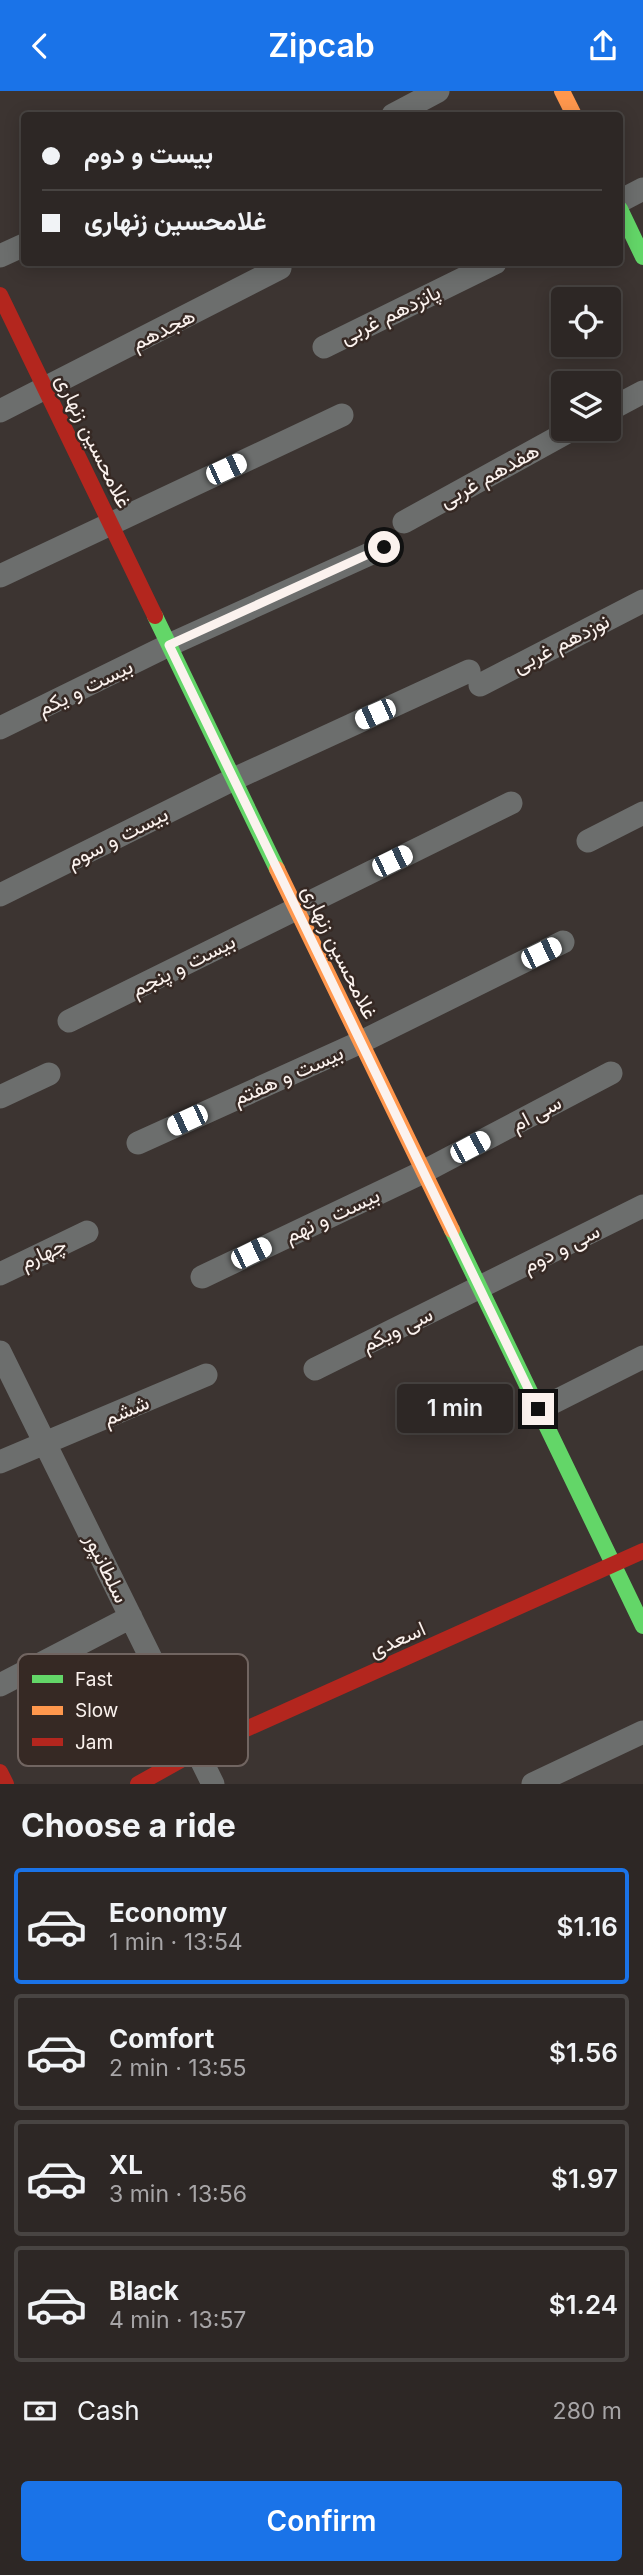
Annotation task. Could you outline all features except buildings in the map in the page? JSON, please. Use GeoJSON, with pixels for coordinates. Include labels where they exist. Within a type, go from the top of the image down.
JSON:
{"type":"FeatureCollection","features":[{"type":"Feature","properties":{"kind":"street"},"geometry":{"type":"LineString","coordinates":[[399,112],[438,91]]}},
{"type":"Feature","properties":{"kind":"street"},"geometry":{"type":"LineString","coordinates":[[562,91],[572,112]]}},
{"type":"Feature","properties":{"kind":"street"},"geometry":{"type":"LineString","coordinates":[[623,199],[643,189]]}},
{"type":"Feature","properties":{"kind":"street"},"geometry":{"type":"LineString","coordinates":[[623,215],[643,257]]}},
{"type":"Feature","properties":{"kind":"street"},"geometry":{"type":"LineString","coordinates":[[0,256],[21,246]]}},
{"type":"Feature","properties":{"kind":"street","name":"پانزدهم غربی"},"geometry":{"type":"LineString","coordinates":[[324,347],[489,266]]}},
{"type":"Feature","properties":{"kind":"street","name":"هجدهم"},"geometry":{"type":"LineString","coordinates":[[0,411],[280,268]]}},
{"type":"Feature","properties":{"kind":"street","name":"غلامحسین زنهاری"},"geometry":{"type":"LineString","coordinates":[[0,295],[643,1626]]}},
{"type":"Feature","properties":{"kind":"street"},"geometry":{"type":"LineString","coordinates":[[621,403],[643,391]]}},
{"type":"Feature","properties":{"kind":"street"},"geometry":{"type":"LineString","coordinates":[[0,576],[342,415]]}},
{"type":"Feature","properties":{"kind":"street","name":"هفدهم غربی"},"geometry":{"type":"LineString","coordinates":[[404,522],[551,441]]}},
{"type":"Feature","properties":{"kind":"street","name":"بیست و یکم"},"geometry":{"type":"LineString","coordinates":[[0,728],[169,645],[384,547]]}},
{"type":"Feature","properties":{"kind":"street","name":"نوزدهم غربی"},"geometry":{"type":"LineString","coordinates":[[234,779],[474,678],[643,601]]}},
{"type":"Feature","properties":{"kind":"street","name":"بیست و سوم"},"geometry":{"type":"LineString","coordinates":[[0,895],[234,779]]}},
{"type":"Feature","properties":{"kind":"street","name":"بیست و پنجم"},"geometry":{"type":"LineString","coordinates":[[69,1021],[511,803]]}},
{"type":"Feature","properties":{"kind":"street"},"geometry":{"type":"LineString","coordinates":[[588,841],[643,813]]}},
{"type":"Feature","properties":{"kind":"street","name":"بیست و هفتم"},"geometry":{"type":"LineString","coordinates":[[138,1143],[361,1042],[563,942]]}},
{"type":"Feature","properties":{"kind":"street","name":"سی ام"},"geometry":{"type":"LineString","coordinates":[[423,1172],[611,1073]]}},
{"type":"Feature","properties":{"kind":"street"},"geometry":{"type":"LineString","coordinates":[[0,1097],[49,1074]]}},
{"type":"Feature","properties":{"kind":"street","name":"بیست و نهم"},"geometry":{"type":"LineString","coordinates":[[202,1277],[423,1172]]}},
{"type":"Feature","properties":{"kind":"street","name":"سی و دوم"},"geometry":{"type":"LineString","coordinates":[[480,1289],[643,1206]]}},
{"type":"Feature","properties":{"kind":"street","name":"چهارم"},"geometry":{"type":"LineString","coordinates":[[0,1274],[87,1232]]}},
{"type":"Feature","properties":{"kind":"street","name":"سی ویکم"},"geometry":{"type":"LineString","coordinates":[[315,1369],[480,1289]]}},
{"type":"Feature","properties":{"kind":"street","name":"سلطانپور"},"geometry":{"type":"LineString","coordinates":[[0,1352],[150,1654]]}},
{"type":"Feature","properties":{"kind":"street"},"geometry":{"type":"LineString","coordinates":[[538,1409],[643,1357]]}},
{"type":"Feature","properties":{"kind":"street","name":"ششم"},"geometry":{"type":"LineString","coordinates":[[0,1462],[206,1375]]}},
{"type":"Feature","properties":{"kind":"street","name":"اسعدی"},"geometry":{"type":"LineString","coordinates":[[248,1728],[643,1551]]}},
{"type":"Feature","properties":{"kind":"street"},"geometry":{"type":"LineString","coordinates":[[59,1654],[131,1616]]}},
{"type":"Feature","properties":{"kind":"street"},"geometry":{"type":"LineString","coordinates":[[0,1685],[18,1676]]}},
{"type":"Feature","properties":{"kind":"street"},"geometry":{"type":"LineString","coordinates":[[533,1784],[643,1731]]}},
{"type":"Feature","properties":{"kind":"street","name":"اسعدی"},"geometry":{"type":"LineString","coordinates":[[138,1784],[170,1766]]}},
{"type":"Feature","properties":{"kind":"street","name":"سلطانپور"},"geometry":{"type":"LineString","coordinates":[[204,1766],[213,1784]]}},
{"type":"Feature","properties":{"kind":"street"},"geometry":{"type":"LineString","coordinates":[[0,1772],[6,1784]]}},
{"type":"Feature","properties":{"kind":"traffic: fast"},"geometry":{"type":"LineString","coordinates":[[623,215],[643,257]]}},
{"type":"Feature","properties":{"kind":"traffic: fast"},"geometry":{"type":"LineString","coordinates":[[155,616],[277,869]]}},
{"type":"Feature","properties":{"kind":"traffic: fast"},"geometry":{"type":"LineString","coordinates":[[452,1230],[643,1626]]}},
{"type":"Feature","properties":{"kind":"traffic: slow"},"geometry":{"type":"LineString","coordinates":[[562,91],[572,112]]}},
{"type":"Feature","properties":{"kind":"traffic: slow"},"geometry":{"type":"LineString","coordinates":[[277,869],[452,1230]]}},
{"type":"Feature","properties":{"kind":"traffic: jam"},"geometry":{"type":"LineString","coordinates":[[0,295],[155,616]]}},
{"type":"Feature","properties":{"kind":"traffic: jam"},"geometry":{"type":"LineString","coordinates":[[248,1728],[643,1551]]}},
{"type":"Feature","properties":{"kind":"traffic: jam"},"geometry":{"type":"LineString","coordinates":[[138,1784],[170,1766]]}},
{"type":"Feature","properties":{"kind":"traffic: jam"},"geometry":{"type":"LineString","coordinates":[[0,1772],[6,1784]]}},
{"type":"Feature","properties":{"kind":"route"},"geometry":{"type":"LineString","coordinates":[[384,547],[169,645],[538,1409]]}}]}
